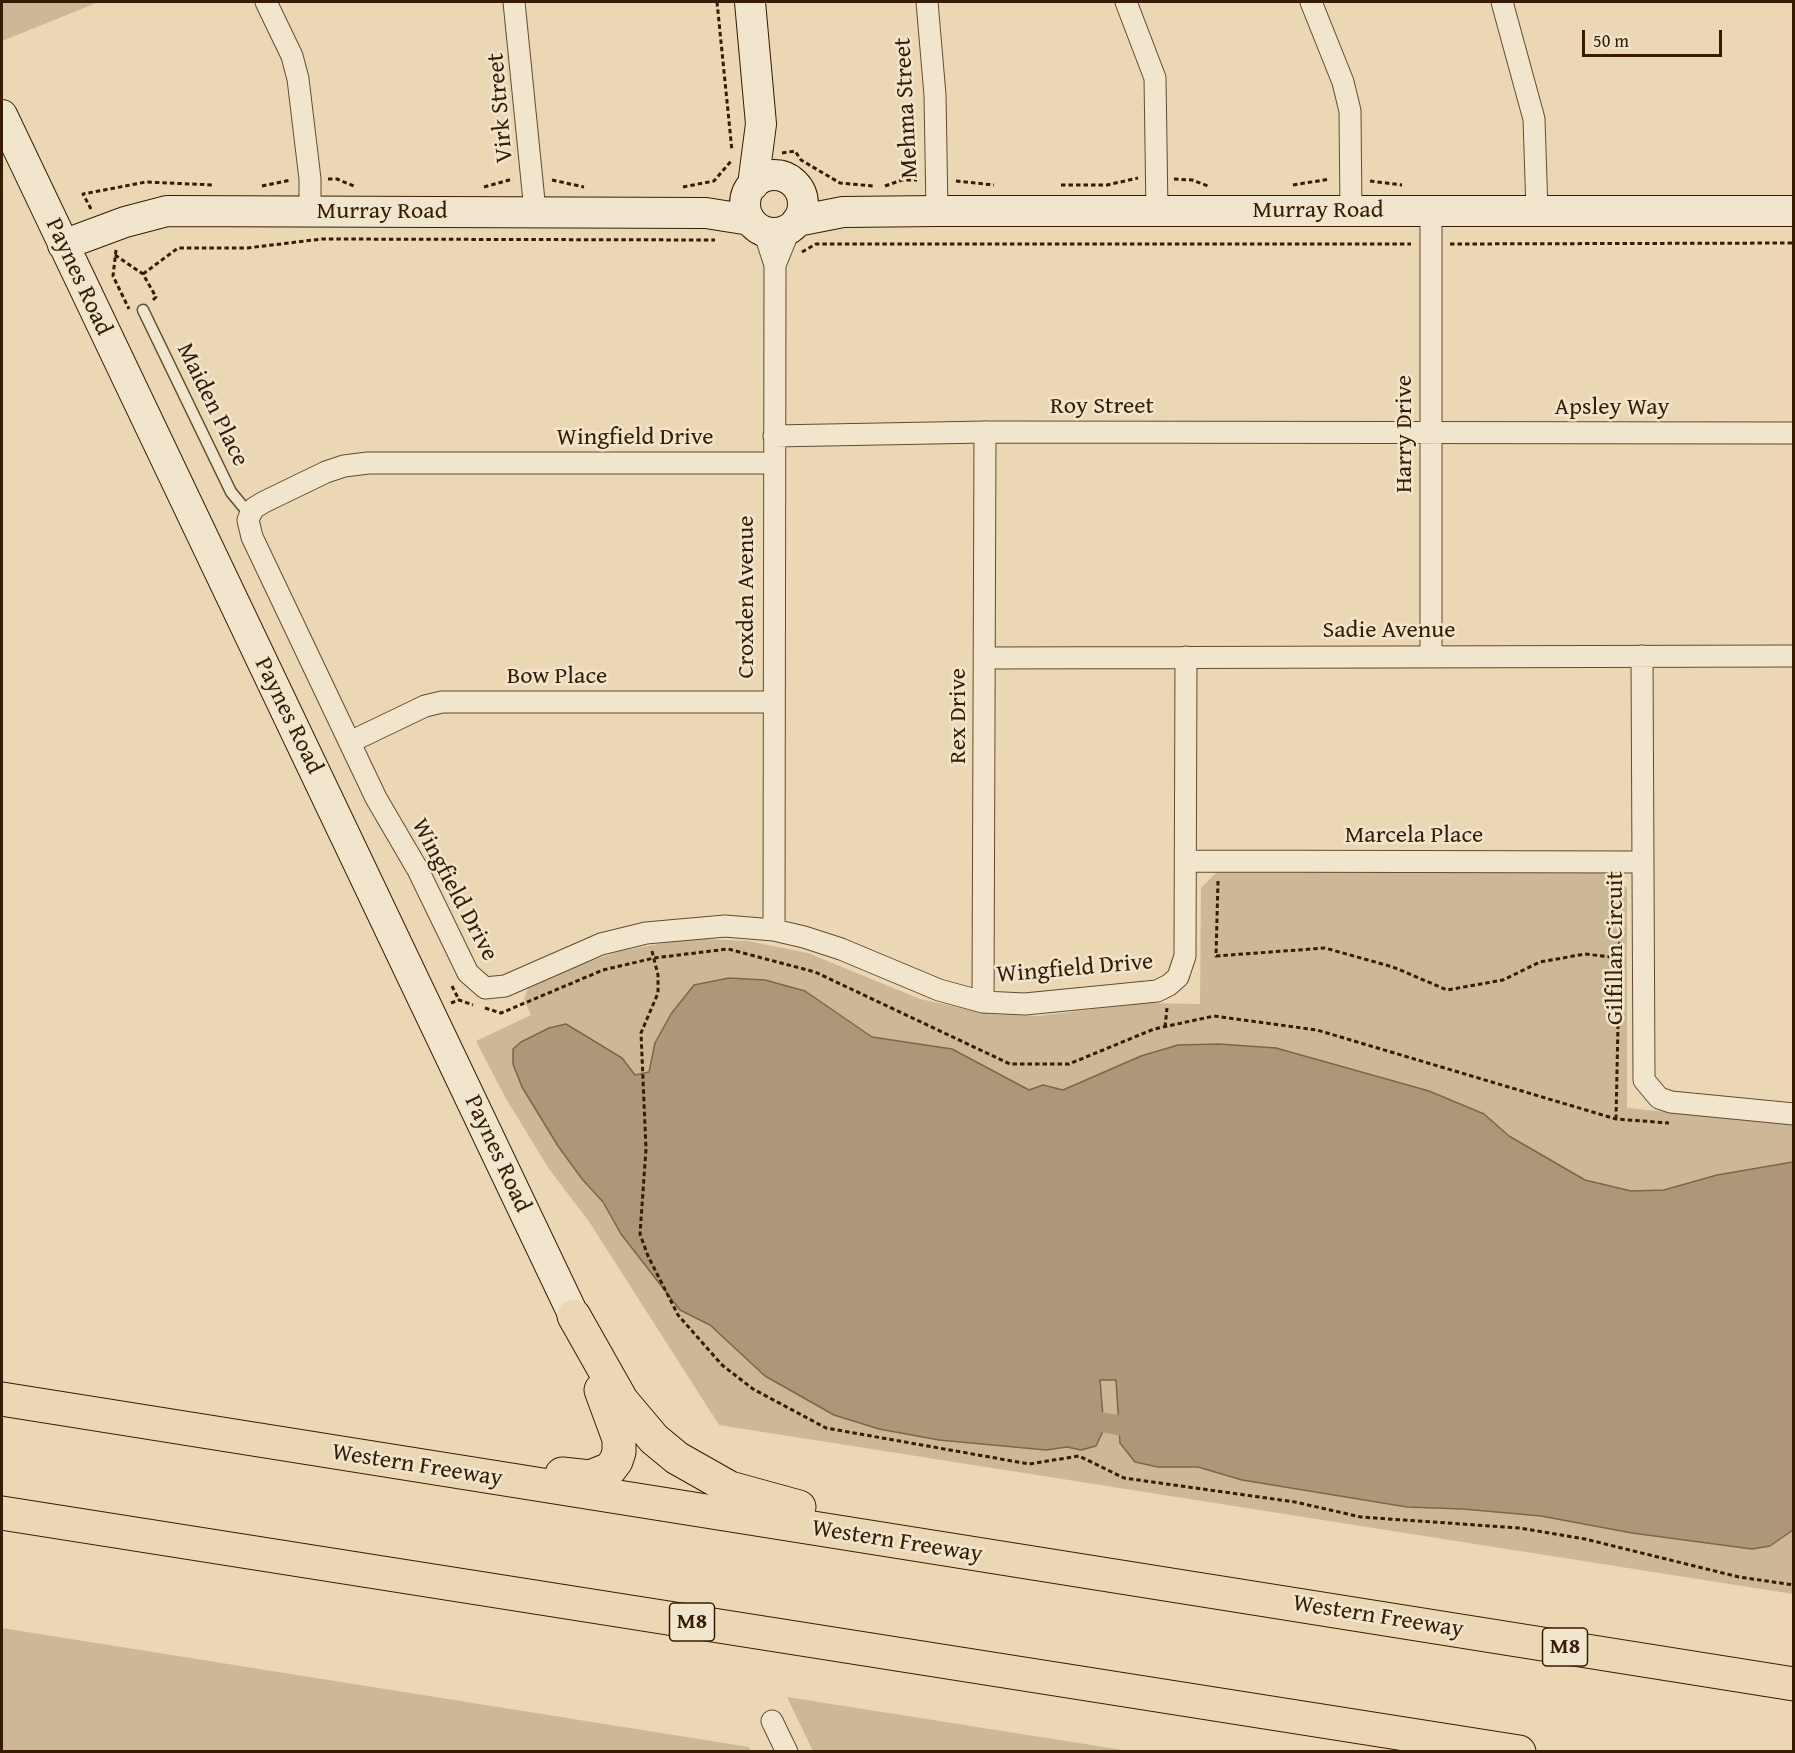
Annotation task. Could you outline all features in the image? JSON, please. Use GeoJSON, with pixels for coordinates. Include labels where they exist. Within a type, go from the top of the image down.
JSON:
{"type":"FeatureCollection","features":[{"type":"Feature","properties":{"kind":"highway"},"geometry":{"type":"LineString","coordinates":[[220,1435],[453,1456],[577,1476],[602,1473],[616,1461],[619,1439],[574,1316]]}},
{"type":"Feature","properties":{"kind":"highway"},"geometry":{"type":"LineString","coordinates":[[574,1316],[606,1375],[635,1419],[677,1458],[730,1488],[764,1499],[856,1521],[1129,1580]]}},
{"type":"Feature","properties":{"kind":"highway","name":"Western Freeway"},"geometry":{"type":"LineString","coordinates":[[2,1399],[1794,1684]]}},
{"type":"Feature","properties":{"kind":"highway","name":"M8"},"geometry":{"type":"LineString","coordinates":[[2,1513],[1519,1752]]}},
{"type":"Feature","properties":{"kind":"street"},"geometry":{"type":"LineString","coordinates":[[266,2],[292,56],[298,79],[310,179],[310,213]]}},
{"type":"Feature","properties":{"kind":"street","name":"Virk Street"},"geometry":{"type":"LineString","coordinates":[[514,2],[535,211]]}},
{"type":"Feature","properties":{"kind":"street"},"geometry":{"type":"LineString","coordinates":[[750,2],[769,225]]}},
{"type":"Feature","properties":{"kind":"street","name":"Mehma Street"},"geometry":{"type":"LineString","coordinates":[[927,2],[935,95],[937,211]]}},
{"type":"Feature","properties":{"kind":"street"},"geometry":{"type":"LineString","coordinates":[[1126,2],[1155,78],[1157,212]]}},
{"type":"Feature","properties":{"kind":"street"},"geometry":{"type":"LineString","coordinates":[[1311,2],[1344,82],[1350,111],[1351,212]]}},
{"type":"Feature","properties":{"kind":"street"},"geometry":{"type":"LineString","coordinates":[[1502,2],[1534,119],[1537,211]]}},
{"type":"Feature","properties":{"kind":"street","name":"Paynes Road"},"geometry":{"type":"LineString","coordinates":[[2,115],[574,1316]]}},
{"type":"Feature","properties":{"kind":"street"},"geometry":{"type":"LineString","coordinates":[[761,124],[803,205],[769,225]]}},
{"type":"Feature","properties":{"kind":"street"},"geometry":{"type":"LineString","coordinates":[[769,225],[766,176],[775,175],[794,185]]}},
{"type":"Feature","properties":{"kind":"street","name":"Murray Road"},"geometry":{"type":"LineString","coordinates":[[794,185],[843,212]]}},
{"type":"Feature","properties":{"kind":"street","name":"Murray Road"},"geometry":{"type":"LineString","coordinates":[[63,245],[125,222],[167,211],[706,213],[769,225],[843,212],[1794,211]]}},
{"type":"Feature","properties":{"kind":"street","name":"Harry Drive"},"geometry":{"type":"LineString","coordinates":[[1431,211],[1431,657]]}},
{"type":"Feature","properties":{"kind":"street","name":"Croxden Avenue"},"geometry":{"type":"LineString","coordinates":[[769,225],[774,436],[772,702],[774,930]]}},
{"type":"Feature","properties":{"kind":"street","name":"Roy Street"},"geometry":{"type":"LineString","coordinates":[[774,436],[985,432],[1430,434]]}},
{"type":"Feature","properties":{"kind":"street","name":"Rex Drive"},"geometry":{"type":"LineString","coordinates":[[983,1002],[985,432]]}},
{"type":"Feature","properties":{"kind":"street","name":"Apsley Way"},"geometry":{"type":"LineString","coordinates":[[1430,434],[1794,433]]}},
{"type":"Feature","properties":{"kind":"street","name":"Wingfield Drive"},"geometry":{"type":"LineString","coordinates":[[773,463],[368,464],[344,466],[326,472],[264,502],[254,508],[250,515],[248,520],[252,537],[388,822],[417,870],[468,973],[476,983],[493,989],[505,986],[601,944],[646,933],[725,926],[774,930],[841,949],[903,977],[983,1002],[1025,1004],[1157,991],[1169,985],[1184,967],[1186,657]]}},
{"type":"Feature","properties":{"kind":"street","name":"Gilfillan Circuit"},"geometry":{"type":"LineString","coordinates":[[1642,656],[1631,862],[1644,1080],[1659,1098],[1671,1102],[1794,1114]]}},
{"type":"Feature","properties":{"kind":"street","name":"Sadie Avenue"},"geometry":{"type":"LineString","coordinates":[[985,658],[1794,656]]}},
{"type":"Feature","properties":{"kind":"street","name":"Bow Place"},"geometry":{"type":"LineString","coordinates":[[350,742],[425,706],[442,702],[772,702]]}},
{"type":"Feature","properties":{"kind":"street","name":"Marcela Place"},"geometry":{"type":"LineString","coordinates":[[1186,861],[1631,862]]}},
{"type":"Feature","properties":{"kind":"street"},"geometry":{"type":"LineString","coordinates":[[772,1721],[787,1752]]}},
{"type":"Feature","properties":{"kind":"lane","name":"Maiden Place"},"geometry":{"type":"LineString","coordinates":[[143,310],[231,492],[250,515]]}},
{"type":"Feature","properties":{"kind":"path"},"geometry":{"type":"LineString","coordinates":[[717,2],[733,159]]}},
{"type":"Feature","properties":{"kind":"path"},"geometry":{"type":"LineString","coordinates":[[769,225],[797,255],[810,245],[816,244],[1794,243]]}},
{"type":"Feature","properties":{"kind":"path"},"geometry":{"type":"LineString","coordinates":[[143,274],[178,248],[247,248],[322,239],[717,240]]}},
{"type":"Feature","properties":{"kind":"path"},"geometry":{"type":"LineString","coordinates":[[115,255],[143,274],[156,297],[143,310]]}},
{"type":"Feature","properties":{"kind":"path"},"geometry":{"type":"LineString","coordinates":[[1219,861],[1216,956],[1325,948],[1393,967],[1447,990],[1503,980],[1540,962],[1585,954],[1620,958]]}},
{"type":"Feature","properties":{"kind":"path"},"geometry":{"type":"LineString","coordinates":[[1616,1119],[1620,958],[1631,862]]}},
{"type":"Feature","properties":{"kind":"path"},"geometry":{"type":"LineString","coordinates":[[646,933],[658,975],[658,993],[641,1033],[645,1149],[640,1234],[648,1256],[678,1315],[722,1365],[753,1389],[826,1428],[1029,1464],[1079,1456],[1124,1478],[1295,1502],[1361,1517],[1519,1528],[1585,1539],[1739,1577],[1794,1585]]}},
{"type":"Feature","properties":{"kind":"path"},"geometry":{"type":"LineString","coordinates":[[429,1009],[459,1000],[501,1013],[603,970],[654,958],[728,949],[815,972],[1010,1064],[1069,1064],[1154,1029],[1214,1016],[1317,1030],[1616,1119],[1674,1123]]}},
{"type":"Feature","properties":{"kind":"shaded area"},"geometry":{"type":"Polygon","coordinates":[[[2,2],[99,2],[2,41],[2,2]]]}},
{"type":"Feature","properties":{"kind":"shaded area"},"geometry":{"type":"Polygon","coordinates":[[[1610,871],[1627,888],[1627,1108],[1793,1125],[1793,1594],[719,1425],[590,1223],[549,1169],[505,1097],[476,1041],[531,1015],[524,999],[528,988],[571,968],[620,951],[676,941],[705,939],[748,941],[808,953],[920,999],[989,1014],[1037,1016],[1145,1003],[1200,1004],[1201,888],[1217,872],[1610,871]]]}},
{"type":"Feature","properties":{"kind":"shaded area"},"geometry":{"type":"Polygon","coordinates":[[[729,978],[765,980],[805,991],[872,1037],[952,1049],[1029,1090],[1043,1085],[1063,1090],[1141,1056],[1178,1045],[1219,1044],[1276,1048],[1429,1091],[1484,1114],[1509,1136],[1585,1180],[1631,1191],[1664,1190],[1717,1175],[1793,1162],[1793,1530],[1770,1546],[1752,1549],[1632,1533],[1541,1516],[1407,1507],[1242,1480],[1198,1467],[1158,1467],[1135,1462],[1120,1443],[1116,1380],[1100,1380],[1104,1429],[1096,1446],[1081,1450],[1067,1447],[1046,1450],[939,1440],[879,1429],[834,1415],[765,1376],[710,1325],[680,1310],[621,1234],[603,1202],[582,1179],[558,1146],[522,1087],[513,1064],[513,1049],[521,1042],[549,1028],[566,1024],[622,1058],[635,1075],[649,1072],[655,1043],[671,1014],[694,985],[729,978]]]}},
{"type":"Feature","properties":{"kind":"shaded area"},"geometry":{"type":"Polygon","coordinates":[[[2,1628],[749,1747],[751,1751],[2,1751],[2,1628]]]}},
{"type":"Feature","properties":{"kind":"shaded area"},"geometry":{"type":"Polygon","coordinates":[[[787,1697],[1129,1751],[813,1751],[787,1697]]]}},
{"type":"Feature","properties":{"kind":"waterway"},"geometry":{"type":"LineString","coordinates":[[1078,1422],[1096,1421],[1144,1430]]}}]}
